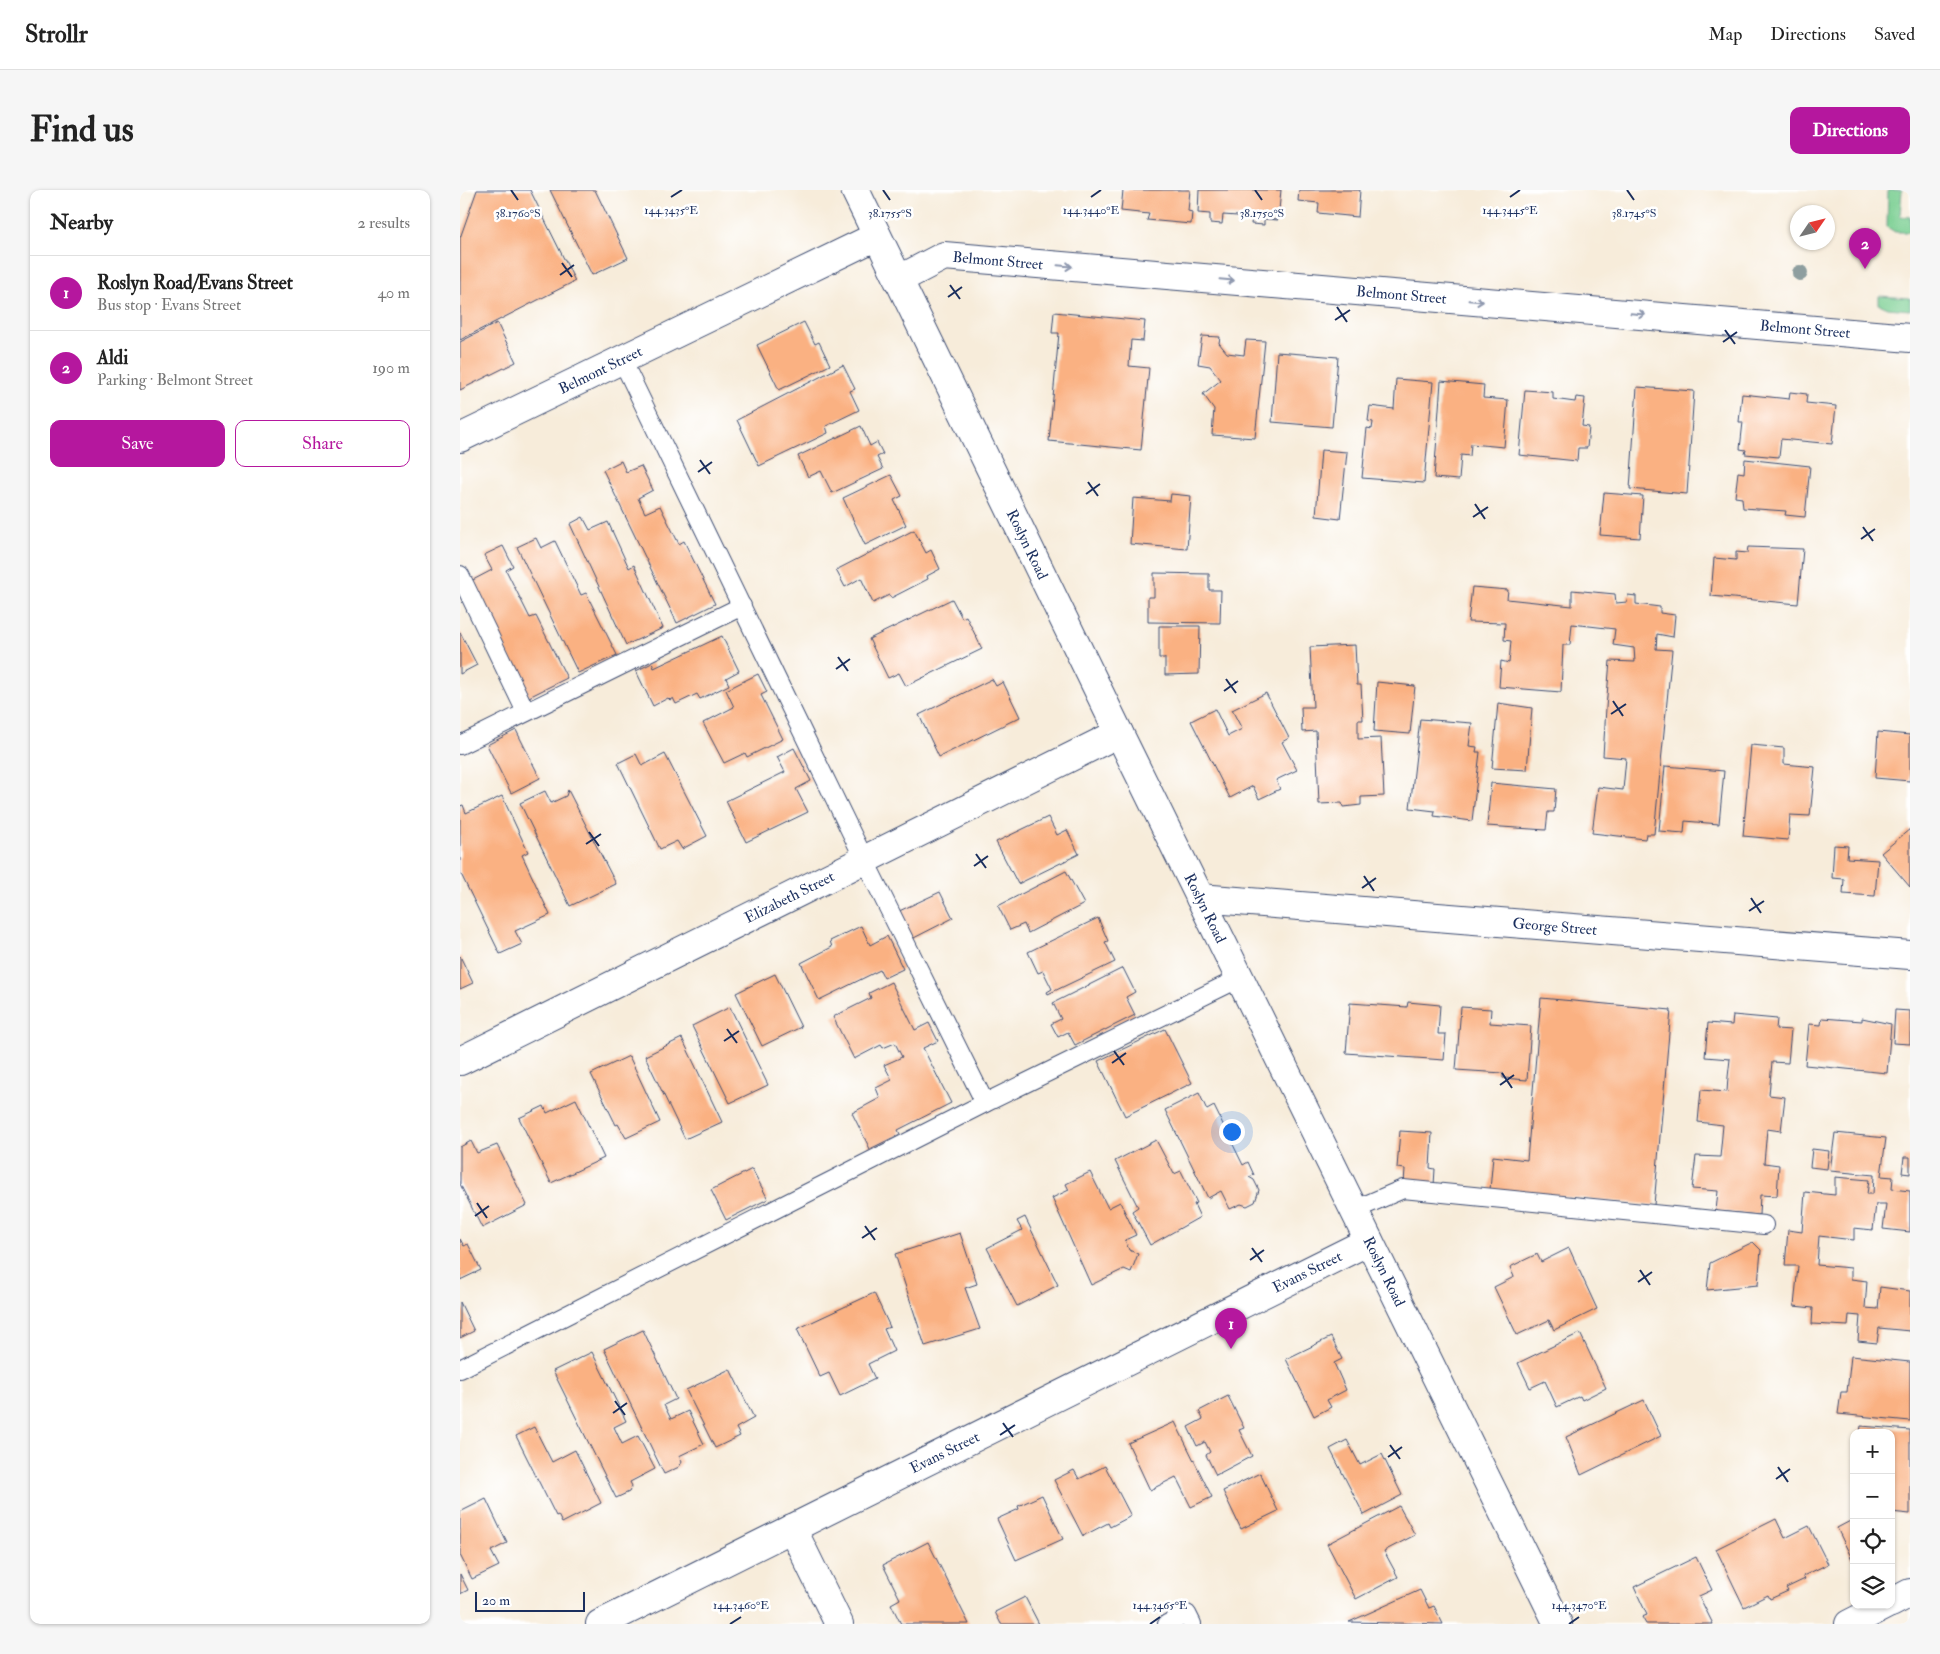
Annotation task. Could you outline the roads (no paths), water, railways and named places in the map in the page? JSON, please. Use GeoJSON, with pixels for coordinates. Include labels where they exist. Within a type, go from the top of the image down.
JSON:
{"type":"FeatureCollection","features":[{"type":"Feature","properties":{"kind":"street","name":"Roslyn Road"},"geometry":{"type":"LineString","coordinates":[[855,190],[1119,733],[1558,1624]]}},
{"type":"Feature","properties":{"kind":"street","name":"Belmont Street"},"geometry":{"type":"LineString","coordinates":[[460,438],[877,236]]}},
{"type":"Feature","properties":{"kind":"street","name":"Belmont Street"},"geometry":{"type":"LineString","coordinates":[[898,280],[944,256],[1910,338]]}},
{"type":"Feature","properties":{"kind":"street","name":"Elizabeth Street"},"geometry":{"type":"LineString","coordinates":[[460,1061],[1119,733]]}},
{"type":"Feature","properties":{"kind":"street","name":"George Street"},"geometry":{"type":"LineString","coordinates":[[1200,898],[1910,955]]}},
{"type":"Feature","properties":{"kind":"street","name":"Evans Street"},"geometry":{"type":"LineString","coordinates":[[600,1624],[1369,1241]]}},
{"type":"Feature","properties":{"kind":"street"},"geometry":{"type":"LineString","coordinates":[[792,1528],[840,1624]]}},
{"type":"Feature","properties":{"kind":"street"},"geometry":{"type":"LineString","coordinates":[[1895,1601],[1910,1593]]}},
{"type":"Feature","properties":{"kind":"street"},"geometry":{"type":"LineString","coordinates":[[1849,1624],[1878,1609]]}},
{"type":"Feature","properties":{"kind":"lane"},"geometry":{"type":"LineString","coordinates":[[622,360],[865,861],[986,1103]]}},
{"type":"Feature","properties":{"kind":"lane"},"geometry":{"type":"LineString","coordinates":[[460,575],[526,712]]}},
{"type":"Feature","properties":{"kind":"lane"},"geometry":{"type":"LineString","coordinates":[[460,745],[742,606]]}},
{"type":"Feature","properties":{"kind":"lane"},"geometry":{"type":"LineString","coordinates":[[460,1368],[986,1103],[1240,978]]}},
{"type":"Feature","properties":{"kind":"lane"},"geometry":{"type":"LineString","coordinates":[[1354,1210],[1403,1189],[1764,1225]]}},
{"type":"Feature","properties":{"kind":"lane"},"geometry":{"type":"LineString","coordinates":[[1167,1624],[1187,1614],[1192,1624]]}},
{"type":"Feature","properties":{"kind":"place","name":"Aldi"},"geometry":{"type":"Point","coordinates":[1865,269]}},
{"type":"Feature","properties":{"kind":"place","name":"Roslyn Road/Evans Street"},"geometry":{"type":"Point","coordinates":[1231,1349]}}]}
